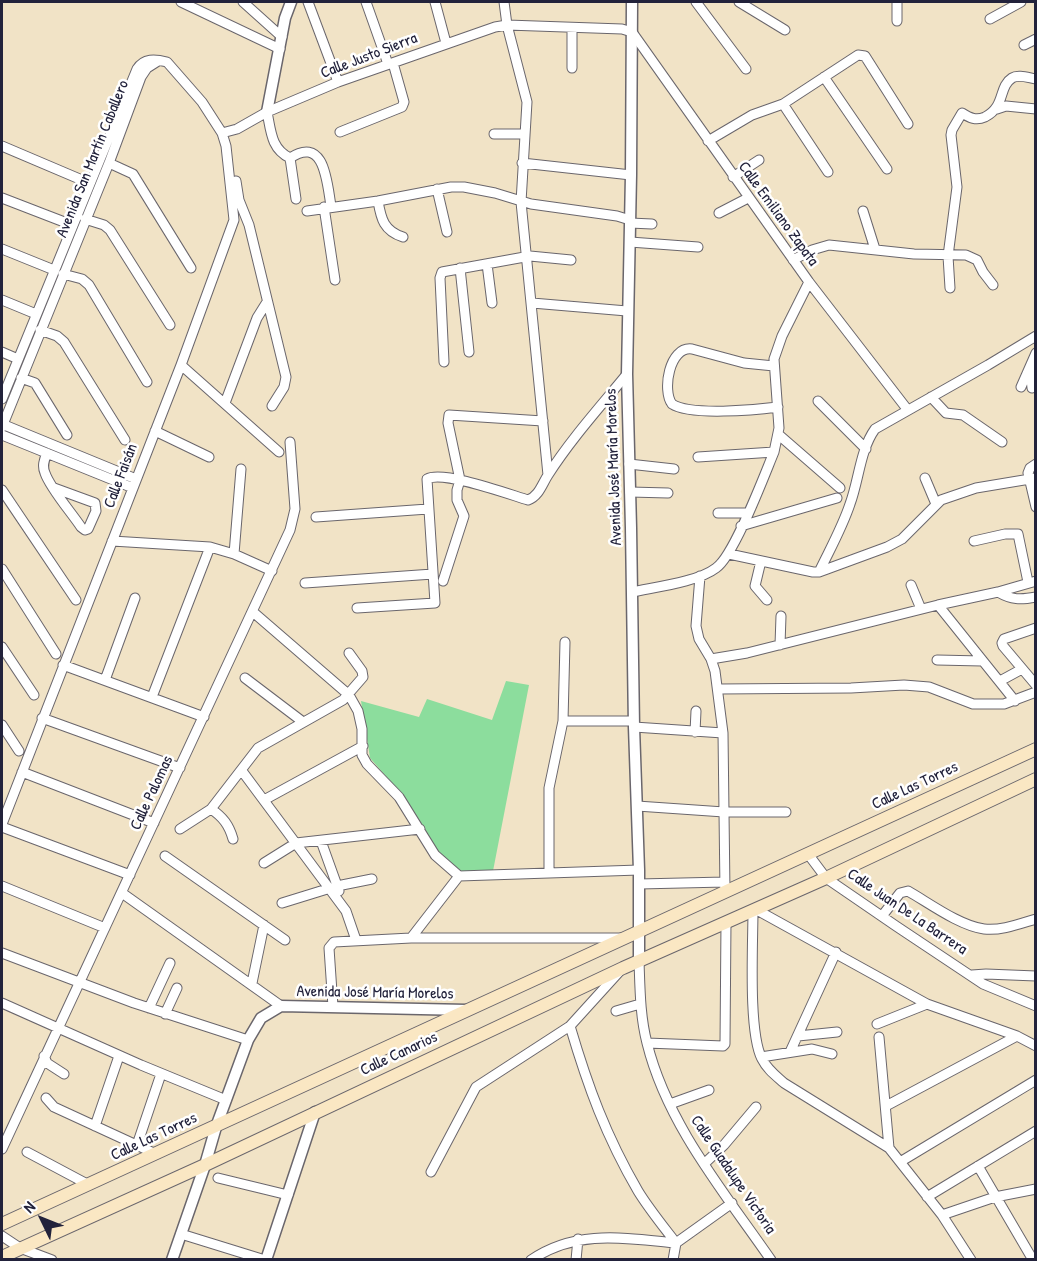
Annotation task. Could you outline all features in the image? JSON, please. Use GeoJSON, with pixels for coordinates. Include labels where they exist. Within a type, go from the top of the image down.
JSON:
{"type":"FeatureCollection","features":[{"type":"Feature","properties":{"kind":"main road","name":"Calle Las Torres"},"geometry":{"type":"LineString","coordinates":[[808,855],[1035,749]]}},
{"type":"Feature","properties":{"kind":"main road"},"geometry":{"type":"LineString","coordinates":[[826,878],[1035,779]]}},
{"type":"Feature","properties":{"kind":"main road"},"geometry":{"type":"LineString","coordinates":[[725,887],[808,855]]}},
{"type":"Feature","properties":{"kind":"main road","name":"Calle Juan De La Barrera"},"geometry":{"type":"LineString","coordinates":[[639,961],[826,878]]}},
{"type":"Feature","properties":{"kind":"main road","name":"Calle Canarios"},"geometry":{"type":"LineString","coordinates":[[319,1079],[639,932],[725,887]]}},
{"type":"Feature","properties":{"kind":"main road","name":"Calle Canarios"},"geometry":{"type":"LineString","coordinates":[[315,1112],[639,961]]}},
{"type":"Feature","properties":{"kind":"main road","name":"Calle Las Torres"},"geometry":{"type":"LineString","coordinates":[[2,1224],[319,1079]]}},
{"type":"Feature","properties":{"kind":"main road"},"geometry":{"type":"LineString","coordinates":[[2,1257],[16,1253],[315,1112]]}},
{"type":"Feature","properties":{"kind":"street"},"geometry":{"type":"LineString","coordinates":[[181,2],[280,49]]}},
{"type":"Feature","properties":{"kind":"street"},"geometry":{"type":"LineString","coordinates":[[243,2],[282,37]]}},
{"type":"Feature","properties":{"kind":"street"},"geometry":{"type":"LineString","coordinates":[[308,2],[338,82]]}},
{"type":"Feature","properties":{"kind":"street"},"geometry":{"type":"LineString","coordinates":[[340,132],[402,107],[404,102],[366,2]]}},
{"type":"Feature","properties":{"kind":"street"},"geometry":{"type":"LineString","coordinates":[[435,2],[446,43]]}},
{"type":"Feature","properties":{"kind":"street"},"geometry":{"type":"LineString","coordinates":[[504,2],[507,25],[526,95],[521,202],[548,475]]}},
{"type":"Feature","properties":{"kind":"street"},"geometry":{"type":"LineString","coordinates":[[696,2],[746,69]]}},
{"type":"Feature","properties":{"kind":"street"},"geometry":{"type":"LineString","coordinates":[[739,2],[785,30]]}},
{"type":"Feature","properties":{"kind":"street"},"geometry":{"type":"LineString","coordinates":[[897,2],[897,21]]}},
{"type":"Feature","properties":{"kind":"street"},"geometry":{"type":"LineString","coordinates":[[990,19],[1021,2]]}},
{"type":"Feature","properties":{"kind":"street"},"geometry":{"type":"LineString","coordinates":[[290,3],[267,112],[274,145],[290,158]]}},
{"type":"Feature","properties":{"kind":"street","name":"Avenida José María Morelos"},"geometry":{"type":"LineString","coordinates":[[635,4],[632,32],[627,374],[639,932]]}},
{"type":"Feature","properties":{"kind":"street","name":"Calle Justo Sierra"},"geometry":{"type":"LineString","coordinates":[[222,133],[237,129],[267,112],[338,82],[479,31],[507,25],[622,29],[632,32]]}},
{"type":"Feature","properties":{"kind":"street"},"geometry":{"type":"LineString","coordinates":[[572,28],[572,68]]}},
{"type":"Feature","properties":{"kind":"street","name":"Calle Emiliano Zapata"},"geometry":{"type":"LineString","coordinates":[[632,32],[809,282],[907,410]]}},
{"type":"Feature","properties":{"kind":"street"},"geometry":{"type":"LineString","coordinates":[[1024,45],[1035,39]]}},
{"type":"Feature","properties":{"kind":"street"},"geometry":{"type":"LineString","coordinates":[[708,141],[752,115],[783,104],[858,55],[865,56],[908,124]]}},
{"type":"Feature","properties":{"kind":"street","name":"Avenida San Martín Caballero"},"geometry":{"type":"LineString","coordinates":[[2,425],[40,330],[72,225],[137,69],[147,60],[158,61]]}},
{"type":"Feature","properties":{"kind":"street"},"geometry":{"type":"LineString","coordinates":[[158,61],[170,64],[202,102],[222,133]]}},
{"type":"Feature","properties":{"kind":"street","name":"Avenida San Martín Caballero"},"geometry":{"type":"LineString","coordinates":[[2,399],[36,314],[85,219],[141,77],[147,68],[158,61]]}},
{"type":"Feature","properties":{"kind":"street"},"geometry":{"type":"LineString","coordinates":[[997,109],[1007,83],[1012,78],[1018,76],[1035,79]]}},
{"type":"Feature","properties":{"kind":"street"},"geometry":{"type":"LineString","coordinates":[[824,77],[887,169]]}},
{"type":"Feature","properties":{"kind":"street"},"geometry":{"type":"LineString","coordinates":[[783,104],[828,171]]}},
{"type":"Feature","properties":{"kind":"street"},"geometry":{"type":"LineString","coordinates":[[950,288],[948,256],[957,187],[952,130],[962,113],[974,119],[1006,106],[1035,110]]}},
{"type":"Feature","properties":{"kind":"street","name":"Calle Faisán"},"geometry":{"type":"LineString","coordinates":[[2,825],[181,365],[234,220],[226,146],[222,133]]}},
{"type":"Feature","properties":{"kind":"street"},"geometry":{"type":"LineString","coordinates":[[494,134],[524,134]]}},
{"type":"Feature","properties":{"kind":"street"},"geometry":{"type":"LineString","coordinates":[[2,146],[89,183]]}},
{"type":"Feature","properties":{"kind":"street"},"geometry":{"type":"LineString","coordinates":[[226,146],[234,171],[239,200],[249,225],[286,377],[284,387],[272,406]]}},
{"type":"Feature","properties":{"kind":"street"},"geometry":{"type":"LineString","coordinates":[[290,158],[297,154],[310,152],[319,158],[326,176],[335,280]]}},
{"type":"Feature","properties":{"kind":"street"},"geometry":{"type":"LineString","coordinates":[[290,158],[296,199]]}},
{"type":"Feature","properties":{"kind":"street"},"geometry":{"type":"LineString","coordinates":[[733,177],[759,160]]}},
{"type":"Feature","properties":{"kind":"street"},"geometry":{"type":"LineString","coordinates":[[109,163],[132,174],[191,268]]}},
{"type":"Feature","properties":{"kind":"street"},"geometry":{"type":"LineString","coordinates":[[522,163],[631,175]]}},
{"type":"Feature","properties":{"kind":"street"},"geometry":{"type":"LineString","coordinates":[[308,211],[378,201],[437,189],[464,187],[495,193],[521,202],[617,216],[630,221],[652,224]]}},
{"type":"Feature","properties":{"kind":"street"},"geometry":{"type":"LineString","coordinates":[[437,189],[447,232]]}},
{"type":"Feature","properties":{"kind":"street"},"geometry":{"type":"LineString","coordinates":[[2,198],[72,225]]}},
{"type":"Feature","properties":{"kind":"street"},"geometry":{"type":"LineString","coordinates":[[719,213],[748,198]]}},
{"type":"Feature","properties":{"kind":"street"},"geometry":{"type":"LineString","coordinates":[[378,201],[380,216],[385,227],[394,235],[403,237]]}},
{"type":"Feature","properties":{"kind":"street"},"geometry":{"type":"LineString","coordinates":[[863,211],[875,249]]}},
{"type":"Feature","properties":{"kind":"street"},"geometry":{"type":"LineString","coordinates":[[85,219],[104,225],[110,230],[170,325]]}},
{"type":"Feature","properties":{"kind":"street"},"geometry":{"type":"LineString","coordinates":[[630,242],[698,247]]}},
{"type":"Feature","properties":{"kind":"street"},"geometry":{"type":"LineString","coordinates":[[793,260],[812,249],[829,245],[948,256],[966,255],[974,258],[993,285]]}},
{"type":"Feature","properties":{"kind":"street"},"geometry":{"type":"LineString","coordinates":[[2,249],[82,279],[89,285],[147,382]]}},
{"type":"Feature","properties":{"kind":"street"},"geometry":{"type":"LineString","coordinates":[[444,362],[440,278],[442,272],[536,256],[571,260]]}},
{"type":"Feature","properties":{"kind":"street"},"geometry":{"type":"LineString","coordinates":[[487,264],[492,303]]}},
{"type":"Feature","properties":{"kind":"street"},"geometry":{"type":"LineString","coordinates":[[460,268],[469,352]]}},
{"type":"Feature","properties":{"kind":"street"},"geometry":{"type":"LineString","coordinates":[[632,592],[700,576],[717,568],[729,554],[774,452],[779,435],[774,366],[780,342],[809,282]]}},
{"type":"Feature","properties":{"kind":"street"},"geometry":{"type":"LineString","coordinates":[[2,300],[36,314]]}},
{"type":"Feature","properties":{"kind":"street"},"geometry":{"type":"LineString","coordinates":[[225,402],[257,318],[267,302]]}},
{"type":"Feature","properties":{"kind":"street"},"geometry":{"type":"LineString","coordinates":[[532,303],[627,311]]}},
{"type":"Feature","properties":{"kind":"street"},"geometry":{"type":"LineString","coordinates":[[40,330],[57,336],[64,342],[125,440]]}},
{"type":"Feature","properties":{"kind":"street"},"geometry":{"type":"LineString","coordinates":[[819,572],[850,503],[866,449],[875,429],[1035,336]]}},
{"type":"Feature","properties":{"kind":"street"},"geometry":{"type":"LineString","coordinates":[[774,366],[744,363],[692,349],[683,349],[671,365],[667,394],[672,404],[681,408],[731,411],[778,407]]}},
{"type":"Feature","properties":{"kind":"street"},"geometry":{"type":"LineString","coordinates":[[2,352],[18,359]]}},
{"type":"Feature","properties":{"kind":"street"},"geometry":{"type":"LineString","coordinates":[[1022,387],[1035,353]]}},
{"type":"Feature","properties":{"kind":"street"},"geometry":{"type":"LineString","coordinates":[[181,365],[279,452]]}},
{"type":"Feature","properties":{"kind":"street"},"geometry":{"type":"LineString","coordinates":[[1030,367],[1032,388]]}},
{"type":"Feature","properties":{"kind":"street"},"geometry":{"type":"LineString","coordinates":[[357,608],[435,603],[427,479],[432,476],[460,480],[528,500],[534,497],[548,475],[627,374]]}},
{"type":"Feature","properties":{"kind":"street"},"geometry":{"type":"LineString","coordinates":[[21,378],[35,383],[67,435]]}},
{"type":"Feature","properties":{"kind":"street"},"geometry":{"type":"LineString","coordinates":[[931,397],[946,413],[963,416],[1002,442]]}},
{"type":"Feature","properties":{"kind":"street"},"geometry":{"type":"LineString","coordinates":[[818,401],[866,449]]}},
{"type":"Feature","properties":{"kind":"street"},"geometry":{"type":"LineString","coordinates":[[443,581],[464,516],[457,500],[460,480],[448,423],[449,415],[543,421]]}},
{"type":"Feature","properties":{"kind":"street"},"geometry":{"type":"LineString","coordinates":[[2,425],[134,483]]}},
{"type":"Feature","properties":{"kind":"street"},"geometry":{"type":"LineString","coordinates":[[155,431],[209,457]]}},
{"type":"Feature","properties":{"kind":"street"},"geometry":{"type":"LineString","coordinates":[[2,435],[134,483]]}},
{"type":"Feature","properties":{"kind":"street"},"geometry":{"type":"LineString","coordinates":[[779,435],[840,488]]}},
{"type":"Feature","properties":{"kind":"street","name":"Calle Palomas"},"geometry":{"type":"LineString","coordinates":[[2,1149],[5,1126],[57,1029],[290,530],[295,509],[290,442]]}},
{"type":"Feature","properties":{"kind":"street"},"geometry":{"type":"LineString","coordinates":[[698,457],[774,452]]}},
{"type":"Feature","properties":{"kind":"street"},"geometry":{"type":"LineString","coordinates":[[47,453],[44,459],[45,472],[54,488],[81,527],[88,529],[96,511],[95,503],[54,488]]}},
{"type":"Feature","properties":{"kind":"street"},"geometry":{"type":"LineString","coordinates":[[628,464],[674,469]]}},
{"type":"Feature","properties":{"kind":"street"},"geometry":{"type":"LineString","coordinates":[[234,554],[241,469]]}},
{"type":"Feature","properties":{"kind":"street"},"geometry":{"type":"LineString","coordinates":[[729,554],[819,572],[887,547],[902,539],[936,504],[976,488],[1032,472],[1035,507]]}},
{"type":"Feature","properties":{"kind":"street"},"geometry":{"type":"LineString","coordinates":[[925,478],[936,504]]}},
{"type":"Feature","properties":{"kind":"street"},"geometry":{"type":"LineString","coordinates":[[2,490],[76,600]]}},
{"type":"Feature","properties":{"kind":"street"},"geometry":{"type":"LineString","coordinates":[[630,492],[668,494]]}},
{"type":"Feature","properties":{"kind":"street"},"geometry":{"type":"LineString","coordinates":[[741,526],[837,498]]}},
{"type":"Feature","properties":{"kind":"street"},"geometry":{"type":"LineString","coordinates":[[316,517],[428,509]]}},
{"type":"Feature","properties":{"kind":"street"},"geometry":{"type":"LineString","coordinates":[[718,513],[747,513]]}},
{"type":"Feature","properties":{"kind":"street"},"geometry":{"type":"LineString","coordinates":[[711,659],[780,645],[1032,582],[1018,534],[1005,534],[974,541]]}},
{"type":"Feature","properties":{"kind":"street"},"geometry":{"type":"LineString","coordinates":[[112,541],[210,547],[234,554],[272,571]]}},
{"type":"Feature","properties":{"kind":"street"},"geometry":{"type":"LineString","coordinates":[[152,697],[210,547]]}},
{"type":"Feature","properties":{"kind":"street"},"geometry":{"type":"LineString","coordinates":[[829,550],[849,561]]}},
{"type":"Feature","properties":{"kind":"street"},"geometry":{"type":"LineString","coordinates":[[761,561],[754,586],[767,600]]}},
{"type":"Feature","properties":{"kind":"street"},"geometry":{"type":"LineString","coordinates":[[2,569],[56,654]]}},
{"type":"Feature","properties":{"kind":"street"},"geometry":{"type":"LineString","coordinates":[[305,583],[433,574]]}},
{"type":"Feature","properties":{"kind":"street"},"geometry":{"type":"LineString","coordinates":[[639,884],[725,887],[723,733],[719,689],[711,659],[702,645],[696,626],[700,576]]}},
{"type":"Feature","properties":{"kind":"street"},"geometry":{"type":"LineString","coordinates":[[910,585],[921,609]]}},
{"type":"Feature","properties":{"kind":"street"},"geometry":{"type":"LineString","coordinates":[[998,592],[1010,599],[1022,600],[1035,597]]}},
{"type":"Feature","properties":{"kind":"street"},"geometry":{"type":"LineString","coordinates":[[105,680],[135,597]]}},
{"type":"Feature","properties":{"kind":"street"},"geometry":{"type":"LineString","coordinates":[[938,605],[1015,701]]}},
{"type":"Feature","properties":{"kind":"street"},"geometry":{"type":"LineString","coordinates":[[253,612],[349,695],[358,711],[363,746],[362,755],[367,764],[399,797],[435,855],[459,876],[639,870]]}},
{"type":"Feature","properties":{"kind":"street"},"geometry":{"type":"LineString","coordinates":[[780,645],[781,616]]}},
{"type":"Feature","properties":{"kind":"street"},"geometry":{"type":"LineString","coordinates":[[1035,628],[1004,639],[1002,643],[1035,684]]}},
{"type":"Feature","properties":{"kind":"street"},"geometry":{"type":"LineString","coordinates":[[549,873],[549,788],[563,721],[565,642]]}},
{"type":"Feature","properties":{"kind":"street"},"geometry":{"type":"LineString","coordinates":[[2,647],[34,695]]}},
{"type":"Feature","properties":{"kind":"street"},"geometry":{"type":"LineString","coordinates":[[180,829],[211,808],[258,748],[349,695],[361,680],[363,673],[349,653]]}},
{"type":"Feature","properties":{"kind":"street"},"geometry":{"type":"LineString","coordinates":[[937,660],[982,661]]}},
{"type":"Feature","properties":{"kind":"street"},"geometry":{"type":"LineString","coordinates":[[63,665],[204,717]]}},
{"type":"Feature","properties":{"kind":"street"},"geometry":{"type":"LineString","coordinates":[[1000,681],[1022,669]]}},
{"type":"Feature","properties":{"kind":"street"},"geometry":{"type":"LineString","coordinates":[[244,678],[303,722]]}},
{"type":"Feature","properties":{"kind":"street"},"geometry":{"type":"LineString","coordinates":[[719,689],[851,688],[904,685],[929,687],[974,704],[1004,704],[1035,692]]}},
{"type":"Feature","properties":{"kind":"street"},"geometry":{"type":"LineString","coordinates":[[695,732],[696,711]]}},
{"type":"Feature","properties":{"kind":"street"},"geometry":{"type":"LineString","coordinates":[[42,718],[180,768]]}},
{"type":"Feature","properties":{"kind":"street"},"geometry":{"type":"LineString","coordinates":[[563,721],[634,724],[695,732],[723,733]]}},
{"type":"Feature","properties":{"kind":"street"},"geometry":{"type":"LineString","coordinates":[[2,725],[19,751]]}},
{"type":"Feature","properties":{"kind":"street"},"geometry":{"type":"LineString","coordinates":[[264,800],[363,746]]}},
{"type":"Feature","properties":{"kind":"street"},"geometry":{"type":"LineString","coordinates":[[242,771],[296,843],[333,887],[346,910],[356,940]]}},
{"type":"Feature","properties":{"kind":"street"},"geometry":{"type":"LineString","coordinates":[[22,772],[154,823]]}},
{"type":"Feature","properties":{"kind":"street"},"geometry":{"type":"LineString","coordinates":[[637,806],[724,812],[786,812]]}},
{"type":"Feature","properties":{"kind":"street"},"geometry":{"type":"LineString","coordinates":[[211,808],[230,826],[233,839]]}},
{"type":"Feature","properties":{"kind":"street"},"geometry":{"type":"LineString","coordinates":[[2,825],[130,874]]}},
{"type":"Feature","properties":{"kind":"street"},"geometry":{"type":"LineString","coordinates":[[264,863],[296,843],[420,829]]}},
{"type":"Feature","properties":{"kind":"street"},"geometry":{"type":"LineString","coordinates":[[321,841],[333,887]]}},
{"type":"Feature","properties":{"kind":"street"},"geometry":{"type":"LineString","coordinates":[[808,855],[826,878]]}},
{"type":"Feature","properties":{"kind":"street"},"geometry":{"type":"LineString","coordinates":[[165,856],[285,940]]}},
{"type":"Feature","properties":{"kind":"street"},"geometry":{"type":"LineString","coordinates":[[411,938],[459,876]]}},
{"type":"Feature","properties":{"kind":"street","name":"Calle Juan De La Barrera"},"geometry":{"type":"LineString","coordinates":[[826,878],[983,984],[1035,1006]]}},
{"type":"Feature","properties":{"kind":"street"},"geometry":{"type":"LineString","coordinates":[[282,903],[333,887],[372,879]]}},
{"type":"Feature","properties":{"kind":"street"},"geometry":{"type":"LineString","coordinates":[[2,886],[105,928]]}},
{"type":"Feature","properties":{"kind":"street"},"geometry":{"type":"LineString","coordinates":[[882,916],[900,893],[908,891],[970,926],[986,929],[1004,928],[1035,919]]}},
{"type":"Feature","properties":{"kind":"street"},"geometry":{"type":"LineString","coordinates":[[122,892],[281,1006]]}},
{"type":"Feature","properties":{"kind":"street"},"geometry":{"type":"LineString","coordinates":[[971,1260],[942,1215],[889,1148],[784,1083],[761,1057],[754,1027],[754,910],[836,952],[927,1004],[1017,1036],[1035,1046]]}},
{"type":"Feature","properties":{"kind":"street"},"geometry":{"type":"LineString","coordinates":[[647,1043],[723,1046],[725,1044],[726,922]]}},
{"type":"Feature","properties":{"kind":"street"},"geometry":{"type":"LineString","coordinates":[[252,984],[264,926]]}},
{"type":"Feature","properties":{"kind":"street","name":"Calle Guadalupe Victoria"},"geometry":{"type":"LineString","coordinates":[[639,932],[640,1004],[647,1043],[662,1088],[704,1164],[771,1260]]}},
{"type":"Feature","properties":{"kind":"street"},"geometry":{"type":"LineString","coordinates":[[333,1006],[329,948],[331,944],[356,940],[411,938],[625,938]]}},
{"type":"Feature","properties":{"kind":"street"},"geometry":{"type":"LineString","coordinates":[[790,1052],[836,952]]}},
{"type":"Feature","properties":{"kind":"street"},"geometry":{"type":"LineString","coordinates":[[2,953],[165,1014],[248,1040]]}},
{"type":"Feature","properties":{"kind":"street"},"geometry":{"type":"LineString","coordinates":[[149,1008],[170,963]]}},
{"type":"Feature","properties":{"kind":"street"},"geometry":{"type":"LineString","coordinates":[[431,1172],[476,1087],[570,1026],[623,968]]}},
{"type":"Feature","properties":{"kind":"street"},"geometry":{"type":"LineString","coordinates":[[972,975],[1035,976]]}},
{"type":"Feature","properties":{"kind":"street"},"geometry":{"type":"LineString","coordinates":[[165,1014],[177,988]]}},
{"type":"Feature","properties":{"kind":"street"},"geometry":{"type":"LineString","coordinates":[[2,1004],[226,1100]]}},
{"type":"Feature","properties":{"kind":"street"},"geometry":{"type":"LineString","coordinates":[[616,1011],[640,1004]]}},
{"type":"Feature","properties":{"kind":"street"},"geometry":{"type":"LineString","coordinates":[[878,1024],[927,1004]]}},
{"type":"Feature","properties":{"kind":"street","name":"Avenida José María Morelos"},"geometry":{"type":"LineString","coordinates":[[172,1260],[216,1127],[248,1040],[261,1018],[281,1006],[470,1010]]}},
{"type":"Feature","properties":{"kind":"street"},"geometry":{"type":"LineString","coordinates":[[570,1026],[587,1084],[610,1140],[639,1193],[676,1243],[673,1260]]}},
{"type":"Feature","properties":{"kind":"street"},"geometry":{"type":"LineString","coordinates":[[798,1036],[837,1032]]}},
{"type":"Feature","properties":{"kind":"street"},"geometry":{"type":"LineString","coordinates":[[886,1106],[1017,1036]]}},
{"type":"Feature","properties":{"kind":"street"},"geometry":{"type":"LineString","coordinates":[[879,1037],[889,1148]]}},
{"type":"Feature","properties":{"kind":"street"},"geometry":{"type":"LineString","coordinates":[[761,1057],[812,1049],[832,1054]]}},
{"type":"Feature","properties":{"kind":"street"},"geometry":{"type":"LineString","coordinates":[[44,1056],[47,1063],[64,1074]]}},
{"type":"Feature","properties":{"kind":"street"},"geometry":{"type":"LineString","coordinates":[[95,1126],[119,1056]]}},
{"type":"Feature","properties":{"kind":"street"},"geometry":{"type":"LineString","coordinates":[[137,1145],[161,1074]]}},
{"type":"Feature","properties":{"kind":"street"},"geometry":{"type":"LineString","coordinates":[[900,1162],[1035,1080]]}},
{"type":"Feature","properties":{"kind":"street"},"geometry":{"type":"LineString","coordinates":[[670,1104],[709,1090]]}},
{"type":"Feature","properties":{"kind":"street"},"geometry":{"type":"LineString","coordinates":[[46,1098],[54,1107],[156,1154]]}},
{"type":"Feature","properties":{"kind":"street"},"geometry":{"type":"LineString","coordinates":[[704,1164],[724,1145],[756,1107]]}},
{"type":"Feature","properties":{"kind":"street"},"geometry":{"type":"LineString","coordinates":[[181,1234],[266,1260],[315,1112]]}},
{"type":"Feature","properties":{"kind":"street"},"geometry":{"type":"LineString","coordinates":[[927,1197],[1035,1131]]}},
{"type":"Feature","properties":{"kind":"street"},"geometry":{"type":"LineString","coordinates":[[27,1152],[89,1185]]}},
{"type":"Feature","properties":{"kind":"street"},"geometry":{"type":"LineString","coordinates":[[978,1166],[1033,1260]]}},
{"type":"Feature","properties":{"kind":"street"},"geometry":{"type":"LineString","coordinates":[[218,1178],[288,1195]]}},
{"type":"Feature","properties":{"kind":"street"},"geometry":{"type":"LineString","coordinates":[[942,1215],[995,1197],[1035,1189]]}},
{"type":"Feature","properties":{"kind":"street"},"geometry":{"type":"LineString","coordinates":[[531,1260],[559,1244],[578,1239],[613,1237],[676,1243],[732,1203]]}},
{"type":"Feature","properties":{"kind":"street"},"geometry":{"type":"LineString","coordinates":[[2,1236],[16,1253],[52,1260]]}},
{"type":"Feature","properties":{"kind":"street"},"geometry":{"type":"LineString","coordinates":[[576,1260],[578,1239]]}},
{"type":"Feature","properties":{"kind":"green space"},"geometry":{"type":"Polygon","coordinates":[[[506,681],[529,685],[493,871],[460,871],[442,857],[404,797],[370,758],[361,701],[419,717],[427,699],[492,720],[506,681]]]}}]}
